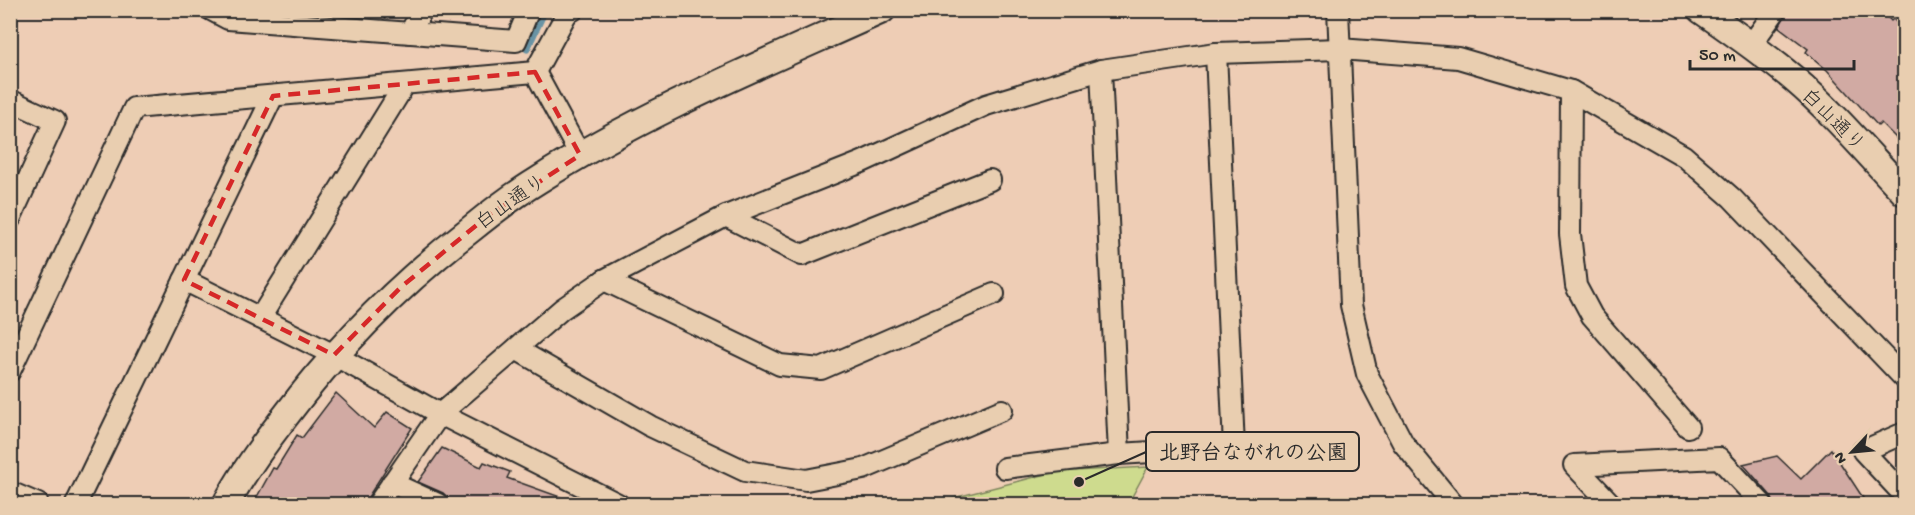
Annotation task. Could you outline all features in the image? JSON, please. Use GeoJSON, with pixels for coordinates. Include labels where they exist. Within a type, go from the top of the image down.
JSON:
{"type":"FeatureCollection","features":[{"type":"Feature","properties":{"kind":"street"},"geometry":{"type":"LineString","coordinates":[[211,10],[228,19],[282,17],[410,33],[516,42],[529,10]]}},
{"type":"Feature","properties":{"kind":"street"},"geometry":{"type":"LineString","coordinates":[[410,33],[422,10]]}},
{"type":"Feature","properties":{"kind":"street"},"geometry":{"type":"LineString","coordinates":[[535,72],[567,13],[573,10]]}},
{"type":"Feature","properties":{"kind":"street","name":"白山通り"},"geometry":{"type":"LineString","coordinates":[[226,504],[266,441],[334,355],[401,287],[443,250],[535,182],[580,155],[676,104],[882,10]]}},
{"type":"Feature","properties":{"kind":"street"},"geometry":{"type":"LineString","coordinates":[[1338,10],[1351,305],[1367,374],[1403,443],[1453,504]]}},
{"type":"Feature","properties":{"kind":"street","name":"白山通り"},"geometry":{"type":"LineString","coordinates":[[1701,10],[1795,80],[1832,115],[1905,192]]}},
{"type":"Feature","properties":{"kind":"street"},"geometry":{"type":"LineString","coordinates":[[1751,45],[1776,10]]}},
{"type":"Feature","properties":{"kind":"street"},"geometry":{"type":"LineString","coordinates":[[378,504],[440,414],[562,309],[604,280],[726,216],[862,162],[986,105],[1101,70],[1216,53],[1340,49],[1458,58],[1571,91],[1684,156],[1732,198],[1905,378]]}},
{"type":"Feature","properties":{"kind":"street"},"geometry":{"type":"LineString","coordinates":[[1005,468],[1119,454],[1234,447],[1216,53]]}},
{"type":"Feature","properties":{"kind":"street"},"geometry":{"type":"LineString","coordinates":[[1101,70],[1119,454]]}},
{"type":"Feature","properties":{"kind":"street"},"geometry":{"type":"LineString","coordinates":[[10,371],[134,108],[535,72]]}},
{"type":"Feature","properties":{"kind":"street"},"geometry":{"type":"LineString","coordinates":[[535,72],[580,155]]}},
{"type":"Feature","properties":{"kind":"street"},"geometry":{"type":"LineString","coordinates":[[260,318],[405,84]]}},
{"type":"Feature","properties":{"kind":"street"},"geometry":{"type":"LineString","coordinates":[[1571,91],[1570,234],[1576,286],[1592,316],[1688,427]]}},
{"type":"Feature","properties":{"kind":"street"},"geometry":{"type":"LineString","coordinates":[[75,504],[273,96]]}},
{"type":"Feature","properties":{"kind":"street"},"geometry":{"type":"LineString","coordinates":[[10,100],[55,121],[10,219]]}},
{"type":"Feature","properties":{"kind":"street"},"geometry":{"type":"LineString","coordinates":[[726,216],[802,255],[990,180]]}},
{"type":"Feature","properties":{"kind":"street"},"geometry":{"type":"LineString","coordinates":[[184,280],[334,355],[440,414],[618,504]]}},
{"type":"Feature","properties":{"kind":"street"},"geometry":{"type":"LineString","coordinates":[[604,280],[780,365],[821,369],[994,294]]}},
{"type":"Feature","properties":{"kind":"street"},"geometry":{"type":"LineString","coordinates":[[516,349],[650,426],[745,471],[806,480],[863,469],[1002,410]]}},
{"type":"Feature","properties":{"kind":"street"},"geometry":{"type":"LineString","coordinates":[[1905,433],[1863,451],[1905,495]]}},
{"type":"Feature","properties":{"kind":"street"},"geometry":{"type":"LineString","coordinates":[[1611,504],[1574,465],[1719,458],[1762,504]]}},
{"type":"Feature","properties":{"kind":"street"},"geometry":{"type":"LineString","coordinates":[[392,483],[438,504]]}},
{"type":"Feature","properties":{"kind":"street"},"geometry":{"type":"LineString","coordinates":[[10,492],[38,504]]}},
{"type":"Feature","properties":{"kind":"highlighted area"},"geometry":{"type":"Polygon","coordinates":[[[535,72],[580,155],[489,215],[401,287],[334,355],[184,280],[273,96],[535,72]]]}},
{"type":"Feature","properties":{"kind":"green space"},"geometry":{"type":"Polygon","coordinates":[[[1148,467],[1128,504],[930,504],[1054,472],[1148,467]]]}},
{"type":"Feature","properties":{"kind":"building"},"geometry":{"type":"Polygon","coordinates":[[[1788,10],[1881,10],[1891,21],[1893,19],[1905,30],[1905,147],[1881,123],[1878,126],[1827,70],[1806,52],[1808,49],[1779,27],[1788,10]]]}},
{"type":"Feature","properties":{"kind":"building"},"geometry":{"type":"Polygon","coordinates":[[[336,393],[374,428],[387,412],[412,428],[368,497],[366,504],[253,504],[273,468],[276,469],[297,435],[302,438],[336,393]]]}},
{"type":"Feature","properties":{"kind":"building"},"geometry":{"type":"Polygon","coordinates":[[[442,448],[481,467],[484,462],[510,472],[507,478],[574,502],[574,504],[450,504],[443,493],[418,482],[442,448]]]}},
{"type":"Feature","properties":{"kind":"building"},"geometry":{"type":"Polygon","coordinates":[[[1831,449],[1867,504],[1774,504],[1771,496],[1743,464],[1777,456],[1801,479],[1831,449]]]}},
{"type":"Feature","properties":{"kind":"waterway"},"geometry":{"type":"LineString","coordinates":[[527,49],[545,10]]}},
{"type":"Feature","properties":{"kind":"place","name":"北野台ながれの公園"},"geometry":{"type":"Point","coordinates":[1079,482]}}]}
